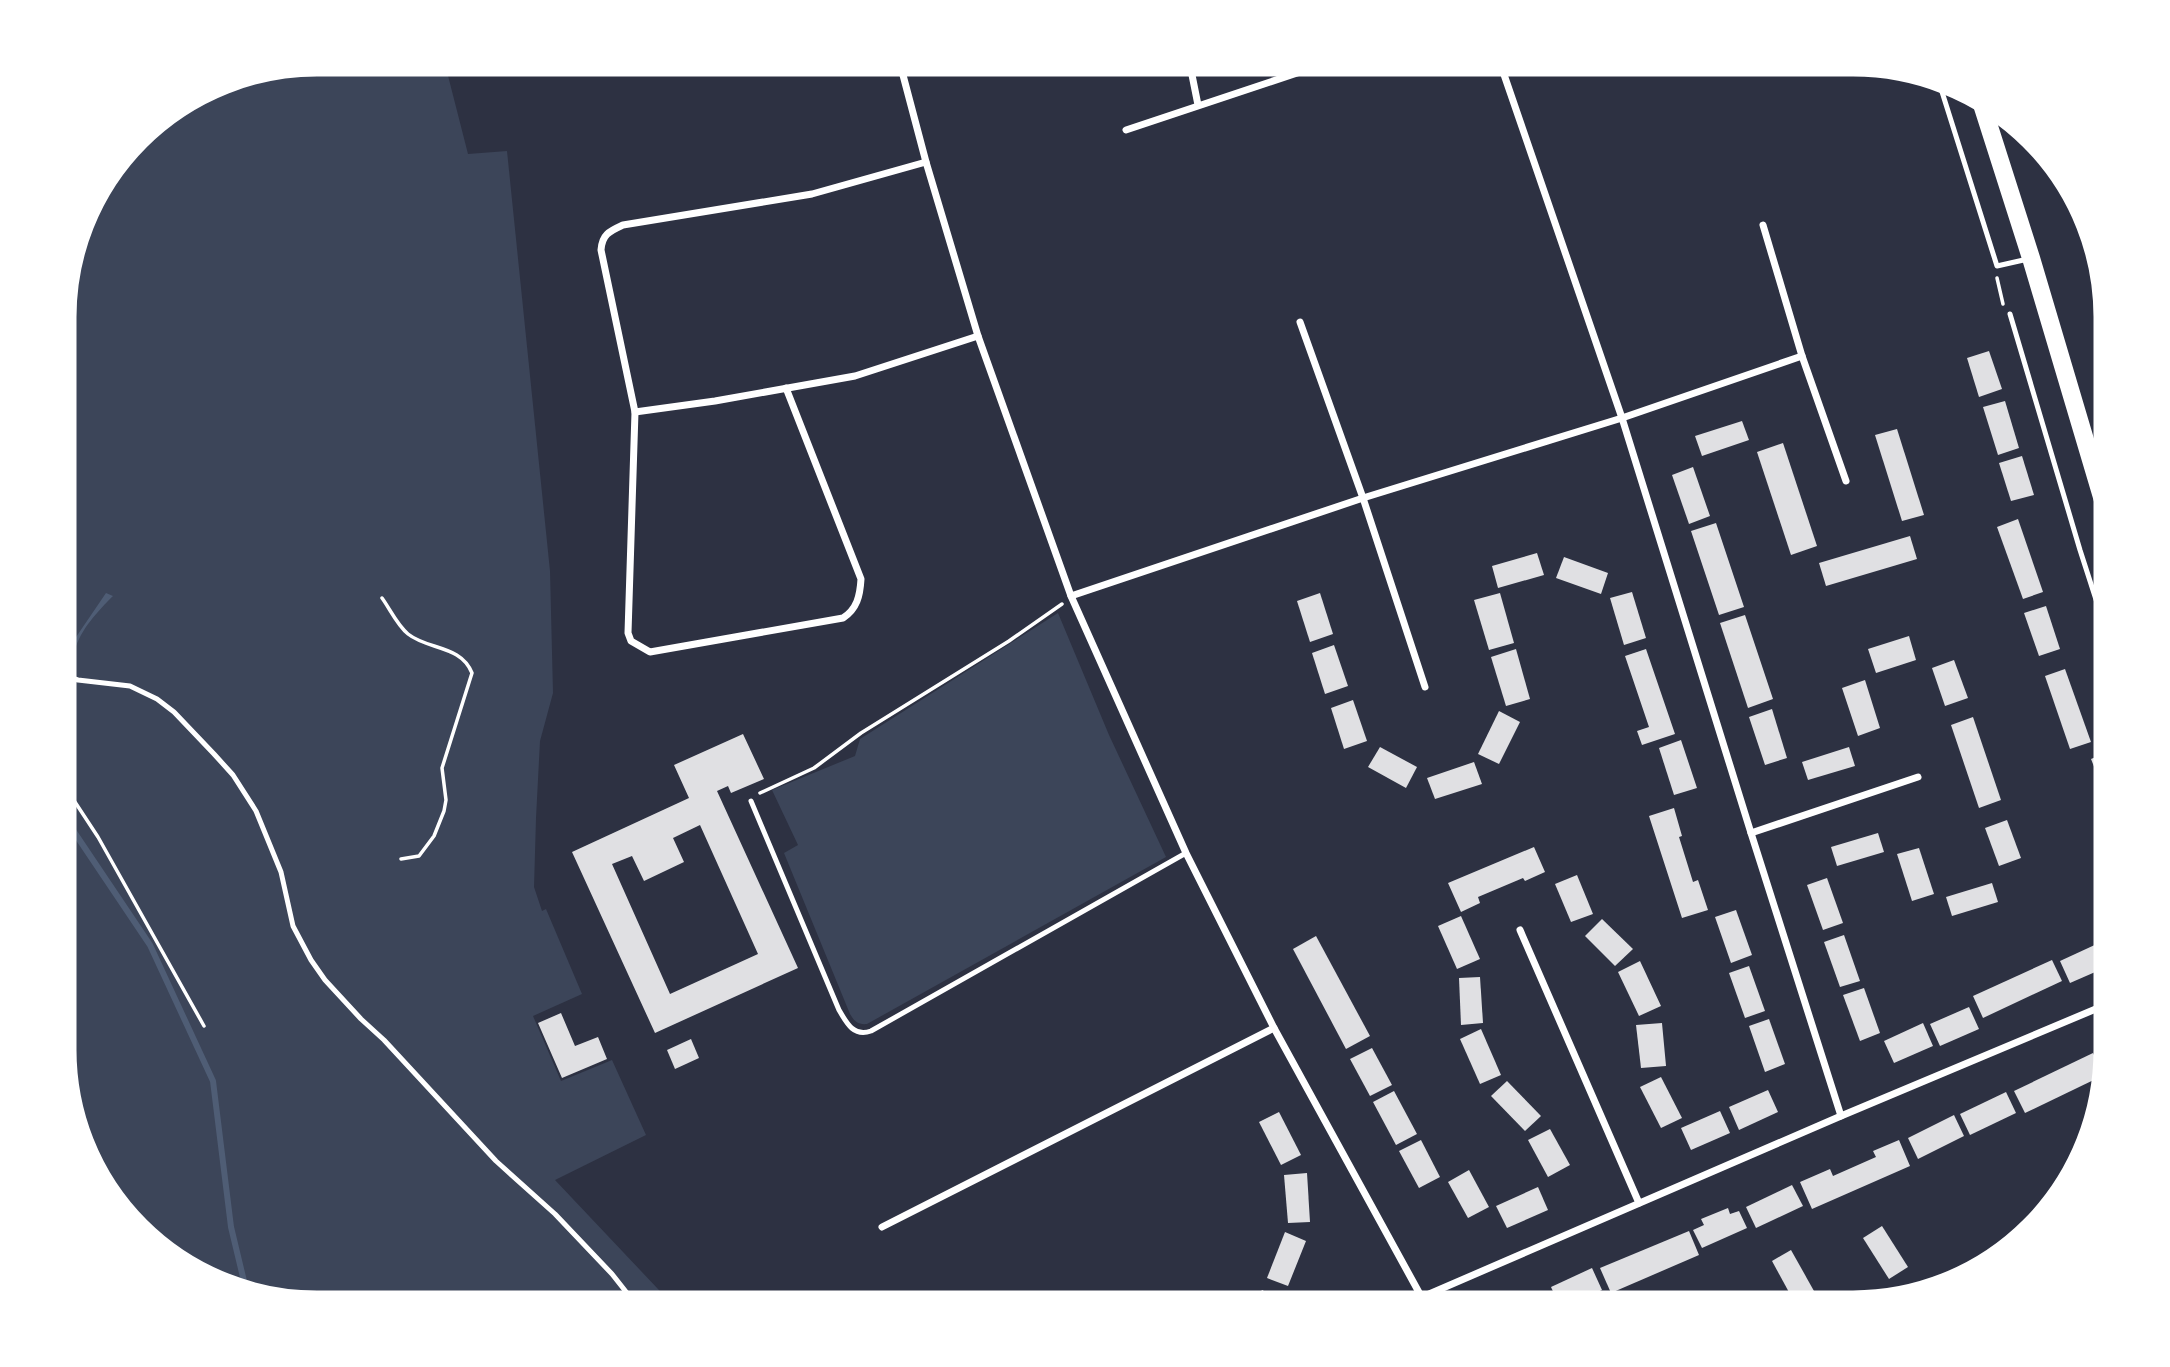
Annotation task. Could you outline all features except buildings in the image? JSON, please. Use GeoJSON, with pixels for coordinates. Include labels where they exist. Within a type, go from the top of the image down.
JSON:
{"type":"FeatureCollection","features":[{"type":"Feature","properties":{"kind":"main road"},"geometry":{"type":"LineString","coordinates":[[1984,110],[2098,484]]}},
{"type":"Feature","properties":{"kind":"street"},"geometry":{"type":"LineString","coordinates":[[902,72],[978,336],[1071,596],[1186,853],[1274,1028],[1421,1295]]}},
{"type":"Feature","properties":{"kind":"street"},"geometry":{"type":"LineString","coordinates":[[1191,72],[1198,105]]}},
{"type":"Feature","properties":{"kind":"street"},"geometry":{"type":"LineString","coordinates":[[1126,130],[1297,72]]}},
{"type":"Feature","properties":{"kind":"street"},"geometry":{"type":"LineString","coordinates":[[1503,72],[1622,418],[1841,1116]]}},
{"type":"Feature","properties":{"kind":"street"},"geometry":{"type":"LineString","coordinates":[[786,388],[861,579],[860,593],[852,612],[842,618],[650,652],[631,640],[628,633],[635,412],[601,240],[608,232],[623,225],[812,194],[926,162]]}},
{"type":"Feature","properties":{"kind":"street"},"geometry":{"type":"LineString","coordinates":[[1763,226],[1802,356],[1846,481]]}},
{"type":"Feature","properties":{"kind":"street"},"geometry":{"type":"LineString","coordinates":[[1300,322],[1363,498],[1425,687]]}},
{"type":"Feature","properties":{"kind":"street"},"geometry":{"type":"LineString","coordinates":[[635,412],[855,376],[978,336]]}},
{"type":"Feature","properties":{"kind":"street"},"geometry":{"type":"LineString","coordinates":[[1071,596],[1363,498],[1622,418],[1802,356]]}},
{"type":"Feature","properties":{"kind":"street"},"geometry":{"type":"LineString","coordinates":[[1751,833],[1918,777]]}},
{"type":"Feature","properties":{"kind":"street"},"geometry":{"type":"LineString","coordinates":[[1520,930],[1639,1203]]}},
{"type":"Feature","properties":{"kind":"street"},"geometry":{"type":"LineString","coordinates":[[1427,1295],[2098,1008]]}},
{"type":"Feature","properties":{"kind":"street"},"geometry":{"type":"LineString","coordinates":[[882,1227],[1274,1028]]}},
{"type":"Feature","properties":{"kind":"lane"},"geometry":{"type":"LineString","coordinates":[[1941,89],[1997,266],[2031,258]]}},
{"type":"Feature","properties":{"kind":"lane"},"geometry":{"type":"LineString","coordinates":[[2010,314],[2098,606]]}},
{"type":"Feature","properties":{"kind":"lane"},"geometry":{"type":"LineString","coordinates":[[72,678],[130,687],[157,699],[174,712],[215,754],[245,792],[256,811],[281,872],[293,926],[325,980],[496,1161],[555,1214],[629,1295]]}},
{"type":"Feature","properties":{"kind":"lane"},"geometry":{"type":"LineString","coordinates":[[751,801],[839,1010],[850,1028],[857,1033],[871,1031],[1186,853]]}},
{"type":"Feature","properties":{"kind":"path"},"geometry":{"type":"LineString","coordinates":[[1997,266],[1997,283],[2003,307],[2010,314]]}},
{"type":"Feature","properties":{"kind":"path"},"geometry":{"type":"LineString","coordinates":[[760,793],[814,768],[861,733],[1054,611],[1071,596]]}},
{"type":"Feature","properties":{"kind":"path"},"geometry":{"type":"LineString","coordinates":[[382,598],[405,632],[415,639],[457,654],[470,666],[472,673],[442,768],[446,800],[444,811],[434,836],[419,856],[401,859]]}},
{"type":"Feature","properties":{"kind":"path"},"geometry":{"type":"LineString","coordinates":[[72,789],[72,800],[105,849],[204,1026]]}},
{"type":"Feature","properties":{"kind":"shaded area"},"geometry":{"type":"Polygon","coordinates":[[[316,72],[447,72],[468,154],[507,151],[550,571],[553,693],[540,741],[534,887],[542,911],[546,909],[582,994],[533,1016],[561,1081],[612,1060],[646,1135],[555,1180],[664,1295],[316,1295],[285,1293],[238,1282],[208,1270],[181,1254],[143,1224],[122,1200],[97,1159],[76,1098],[72,1051],[72,316],[80,253],[90,223],[113,181],[132,155],[155,132],[208,97],[269,76],[316,72]]]}},
{"type":"Feature","properties":{"kind":"shaded area"},"geometry":{"type":"Polygon","coordinates":[[[106,593],[113,596],[90,621],[72,652],[72,643],[106,593]]]}},
{"type":"Feature","properties":{"kind":"shaded area"},"geometry":{"type":"Polygon","coordinates":[[[1058,613],[1109,735],[1166,857],[867,1024],[859,1023],[850,1014],[784,853],[798,845],[772,790],[855,756],[860,739],[1058,613]]]}},
{"type":"Feature","properties":{"kind":"waterway"},"geometry":{"type":"LineString","coordinates":[[72,829],[150,945],[213,1081],[231,1227],[245,1284]]}}]}
